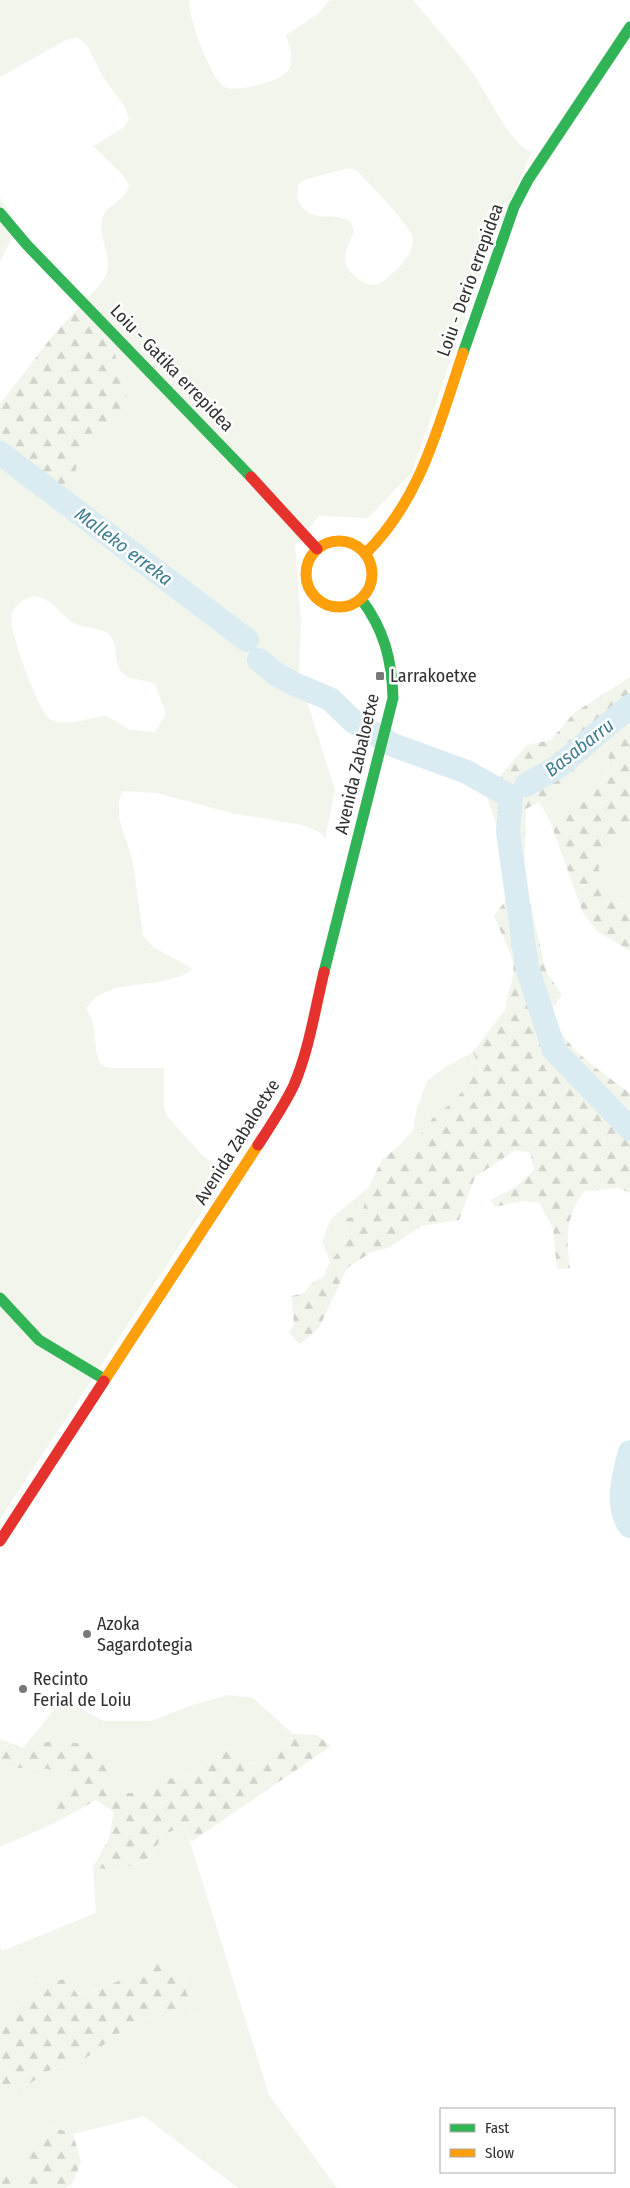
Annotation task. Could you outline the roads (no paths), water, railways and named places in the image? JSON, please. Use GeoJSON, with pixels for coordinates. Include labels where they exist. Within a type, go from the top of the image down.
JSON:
{"type":"FeatureCollection","features":[{"type":"Feature","properties":{"kind":"main road","name":"Loiu - Derio errepidea"},"geometry":{"type":"LineString","coordinates":[[366,553],[394,523],[412,493],[424,467],[514,207],[528,180],[630,27]]}},
{"type":"Feature","properties":{"kind":"main road","name":"Loiu - Gatika errepidea"},"geometry":{"type":"LineString","coordinates":[[0,213],[27,245],[222,446],[317,549]]}},
{"type":"Feature","properties":{"kind":"main road"},"geometry":{"type":"LineString","coordinates":[[333,541],[342,541],[351,543],[366,553],[373,572],[368,592],[361,599],[348,606],[333,607],[323,604],[315,597],[307,583],[307,567],[310,557],[317,549],[333,541]]}},
{"type":"Feature","properties":{"kind":"main road","name":"Avenida Zabaloetxe"},"geometry":{"type":"LineString","coordinates":[[0,1541],[280,1111],[294,1084],[393,698],[391,659],[380,625],[361,599]]}},
{"type":"Feature","properties":{"kind":"main road"},"geometry":{"type":"LineString","coordinates":[[0,1298],[39,1340],[104,1379]]}},
{"type":"Feature","properties":{"kind":"waterway","name":"Malleko erreka"},"geometry":{"type":"LineString","coordinates":[[0,453],[247,640]]}},
{"type":"Feature","properties":{"kind":"waterway","name":"Malleko erreka"},"geometry":{"type":"LineString","coordinates":[[259,660],[276,674],[294,684],[330,699],[354,722],[393,745],[467,772],[511,797]]}},
{"type":"Feature","properties":{"kind":"waterway","name":"Basabarru"},"geometry":{"type":"LineString","coordinates":[[526,785],[559,766],[630,706]]}},
{"type":"Feature","properties":{"kind":"waterway"},"geometry":{"type":"LineString","coordinates":[[511,797],[508,832],[527,967],[554,1050],[630,1129]]}},
{"type":"Feature","properties":{"kind":"waterway"},"geometry":{"type":"LineString","coordinates":[[630,1452],[622,1490],[623,1509],[625,1518],[630,1526]]}},
{"type":"Feature","properties":{"kind":"place","name":"Larrakoetxe"},"geometry":{"type":"Point","coordinates":[380,676]}},
{"type":"Feature","properties":{"kind":"place","name":"Azoka Sagardotegia"},"geometry":{"type":"Point","coordinates":[87,1634]}},
{"type":"Feature","properties":{"kind":"place","name":"Recinto Ferial de Loiu"},"geometry":{"type":"Point","coordinates":[23,1689]}}]}
